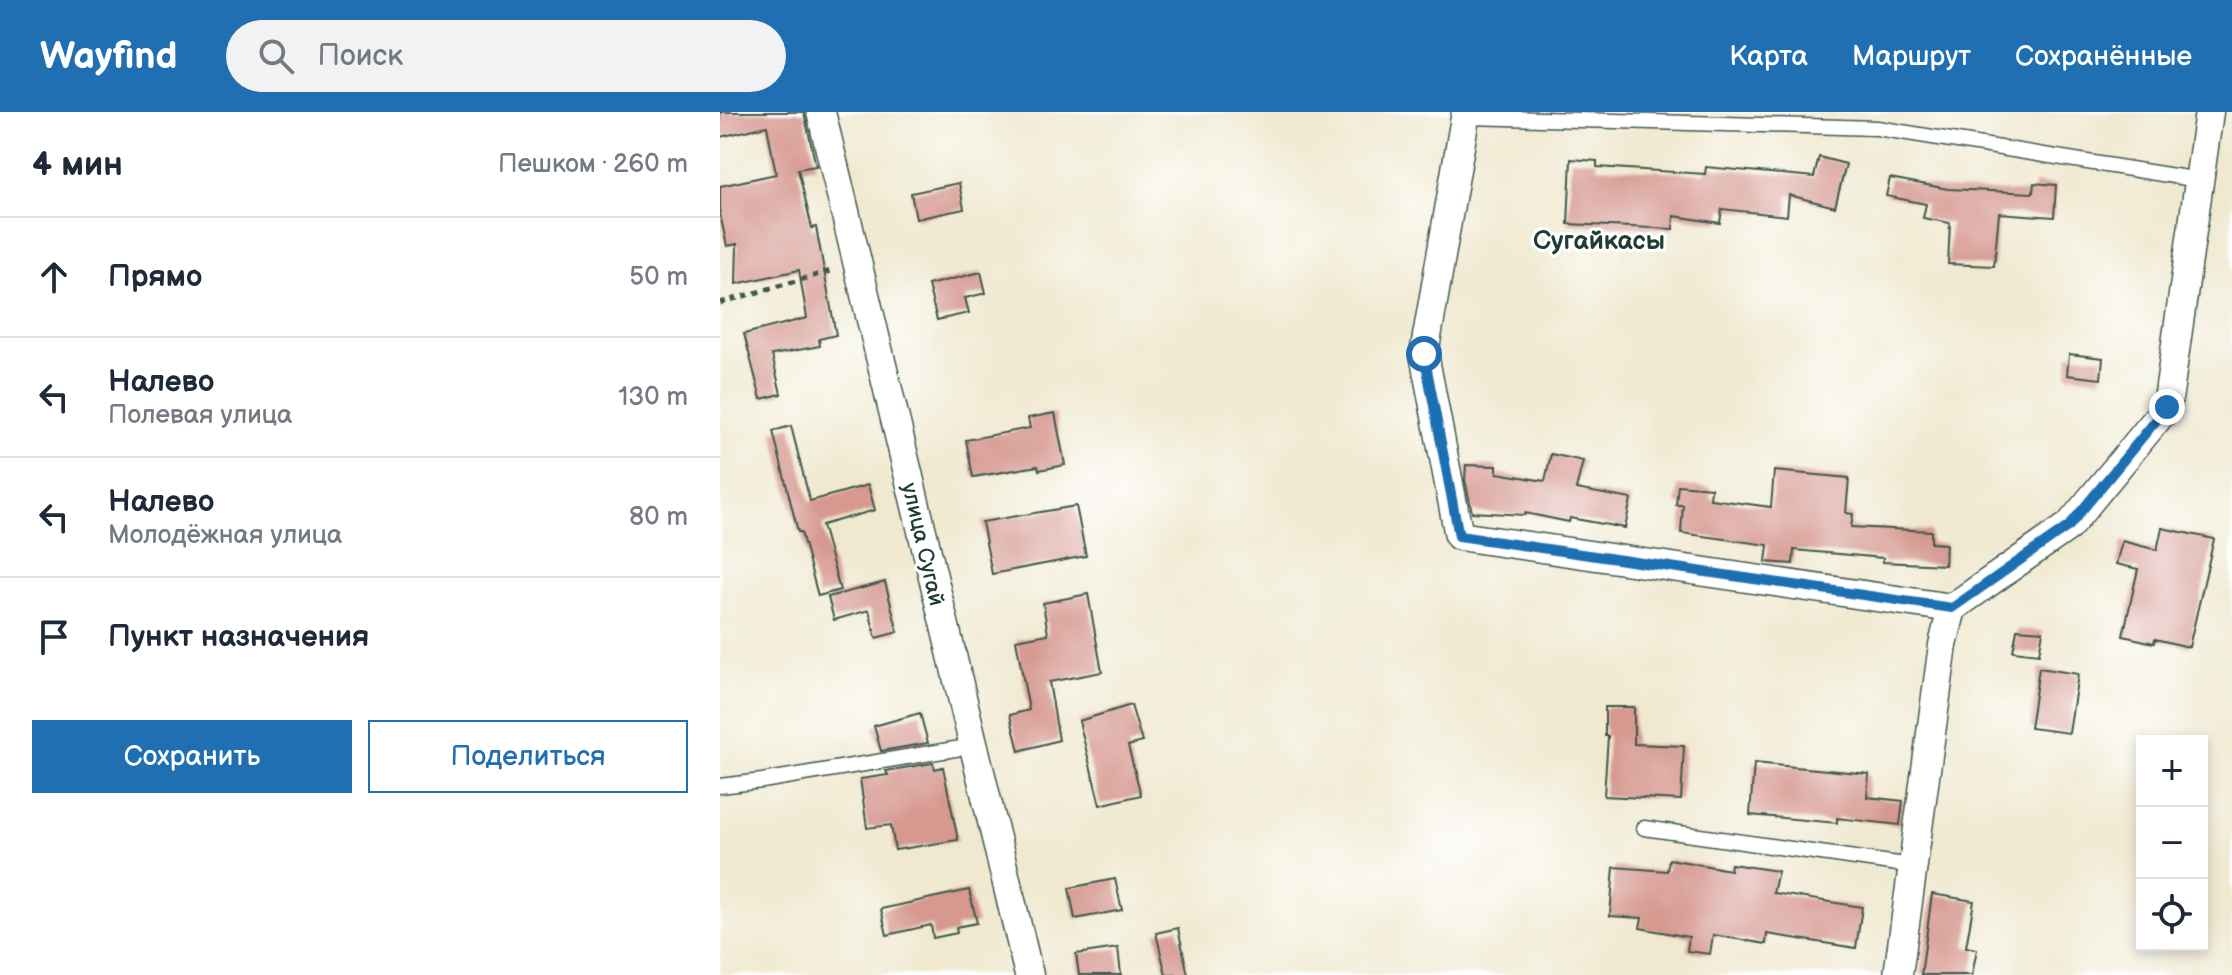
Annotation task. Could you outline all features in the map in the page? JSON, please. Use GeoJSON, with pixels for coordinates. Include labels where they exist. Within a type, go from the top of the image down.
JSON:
{"type":"FeatureCollection","features":[{"type":"Feature","properties":{"kind":"street","name":"улица Сугай"},"geometry":{"type":"LineString","coordinates":[[821,112],[1029,975]]}},
{"type":"Feature","properties":{"kind":"street"},"geometry":{"type":"LineString","coordinates":[[1898,975],[1943,645],[1952,608],[2069,526],[2167,407],[2209,112]]}},
{"type":"Feature","properties":{"kind":"street"},"geometry":{"type":"LineString","coordinates":[[1466,115],[1424,354],[1459,536],[1952,608]]}},
{"type":"Feature","properties":{"kind":"lane"},"geometry":{"type":"LineString","coordinates":[[1466,115],[1877,128],[2199,180]]}},
{"type":"Feature","properties":{"kind":"lane"},"geometry":{"type":"LineString","coordinates":[[720,786],[973,746]]}},
{"type":"Feature","properties":{"kind":"lane"},"geometry":{"type":"LineString","coordinates":[[1644,828],[1912,866]]}},
{"type":"Feature","properties":{"kind":"path"},"geometry":{"type":"LineString","coordinates":[[720,303],[857,263]]}},
{"type":"Feature","properties":{"kind":"building"},"geometry":{"type":"Polygon","coordinates":[[[720,112],[804,112],[816,166],[798,169],[812,228],[816,227],[836,335],[819,339],[820,346],[772,355],[781,394],[761,399],[744,334],[807,318],[799,270],[736,284],[737,244],[727,246],[720,214],[720,186],[776,174],[767,126],[720,137],[720,112]]]}},
{"type":"Feature","properties":{"kind":"building"},"geometry":{"type":"Polygon","coordinates":[[[1819,157],[1846,164],[1835,207],[1789,195],[1787,216],[1722,209],[1720,223],[1674,216],[1673,229],[1568,224],[1571,159],[1597,161],[1597,167],[1705,174],[1706,167],[1814,177],[1819,157]]]}},
{"type":"Feature","properties":{"kind":"building"},"geometry":{"type":"Polygon","coordinates":[[[1890,178],[1948,189],[2033,193],[2034,183],[2056,185],[2054,217],[1999,213],[1994,266],[1948,264],[1950,223],[1923,218],[1926,204],[1886,196],[1890,178]]]}},
{"type":"Feature","properties":{"kind":"building"},"geometry":{"type":"Polygon","coordinates":[[[959,183],[964,209],[916,219],[911,193],[959,183]]]}},
{"type":"Feature","properties":{"kind":"building"},"geometry":{"type":"Polygon","coordinates":[[[981,272],[986,293],[965,298],[969,313],[937,320],[928,285],[981,272]]]}},
{"type":"Feature","properties":{"kind":"building"},"geometry":{"type":"Polygon","coordinates":[[[2069,354],[2103,358],[2101,379],[2067,375],[2069,354]]]}},
{"type":"Feature","properties":{"kind":"building"},"geometry":{"type":"Polygon","coordinates":[[[1055,413],[1065,465],[1039,470],[1038,466],[973,477],[966,440],[1030,428],[1028,418],[1055,413]]]}},
{"type":"Feature","properties":{"kind":"building"},"geometry":{"type":"Polygon","coordinates":[[[791,426],[810,501],[868,485],[875,510],[822,525],[840,590],[818,596],[801,532],[798,532],[773,431],[791,426]]]}},
{"type":"Feature","properties":{"kind":"building"},"geometry":{"type":"Polygon","coordinates":[[[1551,454],[1583,461],[1576,489],[1631,499],[1625,528],[1525,513],[1472,512],[1465,480],[1466,465],[1497,466],[1497,473],[1545,481],[1551,454]]]}},
{"type":"Feature","properties":{"kind":"building"},"geometry":{"type":"Polygon","coordinates":[[[1774,471],[1849,478],[1846,513],[1853,514],[1851,527],[1931,531],[1931,543],[1946,544],[1945,565],[1883,562],[1883,558],[1794,550],[1793,564],[1766,562],[1768,545],[1681,533],[1683,505],[1676,505],[1678,485],[1711,488],[1710,499],[1771,507],[1774,471]]]}},
{"type":"Feature","properties":{"kind":"building"},"geometry":{"type":"Polygon","coordinates":[[[1076,506],[1086,556],[992,574],[982,522],[1076,506]]]}},
{"type":"Feature","properties":{"kind":"building"},"geometry":{"type":"Polygon","coordinates":[[[2162,528],[2214,539],[2189,647],[2123,636],[2138,569],[2116,564],[2122,541],[2157,550],[2162,528]]]}},
{"type":"Feature","properties":{"kind":"building"},"geometry":{"type":"Polygon","coordinates":[[[885,582],[898,632],[876,638],[869,610],[834,620],[828,597],[885,582]]]}},
{"type":"Feature","properties":{"kind":"building"},"geometry":{"type":"Polygon","coordinates":[[[1088,594],[1102,672],[1049,682],[1059,740],[1019,751],[1010,715],[1029,710],[1016,640],[1048,634],[1043,603],[1088,594]]]}},
{"type":"Feature","properties":{"kind":"building"},"geometry":{"type":"Polygon","coordinates":[[[2017,629],[2043,631],[2039,654],[2013,651],[2017,629]]]}},
{"type":"Feature","properties":{"kind":"building"},"geometry":{"type":"Polygon","coordinates":[[[2039,668],[2078,674],[2069,733],[2030,728],[2039,668]]]}},
{"type":"Feature","properties":{"kind":"building"},"geometry":{"type":"Polygon","coordinates":[[[1131,705],[1142,742],[1128,746],[1141,795],[1100,805],[1079,721],[1131,705]]]}},
{"type":"Feature","properties":{"kind":"building"},"geometry":{"type":"Polygon","coordinates":[[[1605,707],[1634,707],[1634,744],[1684,746],[1681,800],[1604,796],[1608,736],[1605,736],[1605,707]]]}},
{"type":"Feature","properties":{"kind":"building"},"geometry":{"type":"Polygon","coordinates":[[[920,713],[928,743],[881,751],[874,726],[920,713]]]}},
{"type":"Feature","properties":{"kind":"building"},"geometry":{"type":"Polygon","coordinates":[[[933,763],[935,769],[943,767],[958,840],[895,850],[891,825],[867,828],[860,779],[933,763]]]}},
{"type":"Feature","properties":{"kind":"building"},"geometry":{"type":"Polygon","coordinates":[[[1754,763],[1869,774],[1867,797],[1903,801],[1900,825],[1837,818],[1837,823],[1750,815],[1754,763]]]}},
{"type":"Feature","properties":{"kind":"building"},"geometry":{"type":"Polygon","coordinates":[[[1669,859],[1730,870],[1731,864],[1778,871],[1773,893],[1862,907],[1856,948],[1767,934],[1766,944],[1713,935],[1710,954],[1687,951],[1689,937],[1640,928],[1642,918],[1610,916],[1614,867],[1667,871],[1669,859]]]}},
{"type":"Feature","properties":{"kind":"building"},"geometry":{"type":"Polygon","coordinates":[[[1115,879],[1122,910],[1075,919],[1069,888],[1115,879]]]}},
{"type":"Feature","properties":{"kind":"building"},"geometry":{"type":"Polygon","coordinates":[[[969,890],[977,923],[956,927],[957,933],[933,938],[931,925],[887,935],[881,909],[969,890]]]}},
{"type":"Feature","properties":{"kind":"building"},"geometry":{"type":"Polygon","coordinates":[[[1932,894],[1974,901],[1966,947],[1977,949],[1972,975],[1921,975],[1932,894]]]}},
{"type":"Feature","properties":{"kind":"building"},"geometry":{"type":"Polygon","coordinates":[[[1178,928],[1188,975],[1166,975],[1156,933],[1178,928]]]}},
{"type":"Feature","properties":{"kind":"building"},"geometry":{"type":"Polygon","coordinates":[[[1118,948],[1121,975],[1079,975],[1076,954],[1118,948]]]}},
{"type":"Feature","properties":{"kind":"district","name":"Сугайкасы"},"geometry":{"type":"Point","coordinates":[1599,240]}},
{"type":"Feature","properties":{"kind":"route"},"geometry":{"type":"LineString","coordinates":[[1424,354],[1459,536],[1952,608],[2069,526],[2167,407]]}}]}
